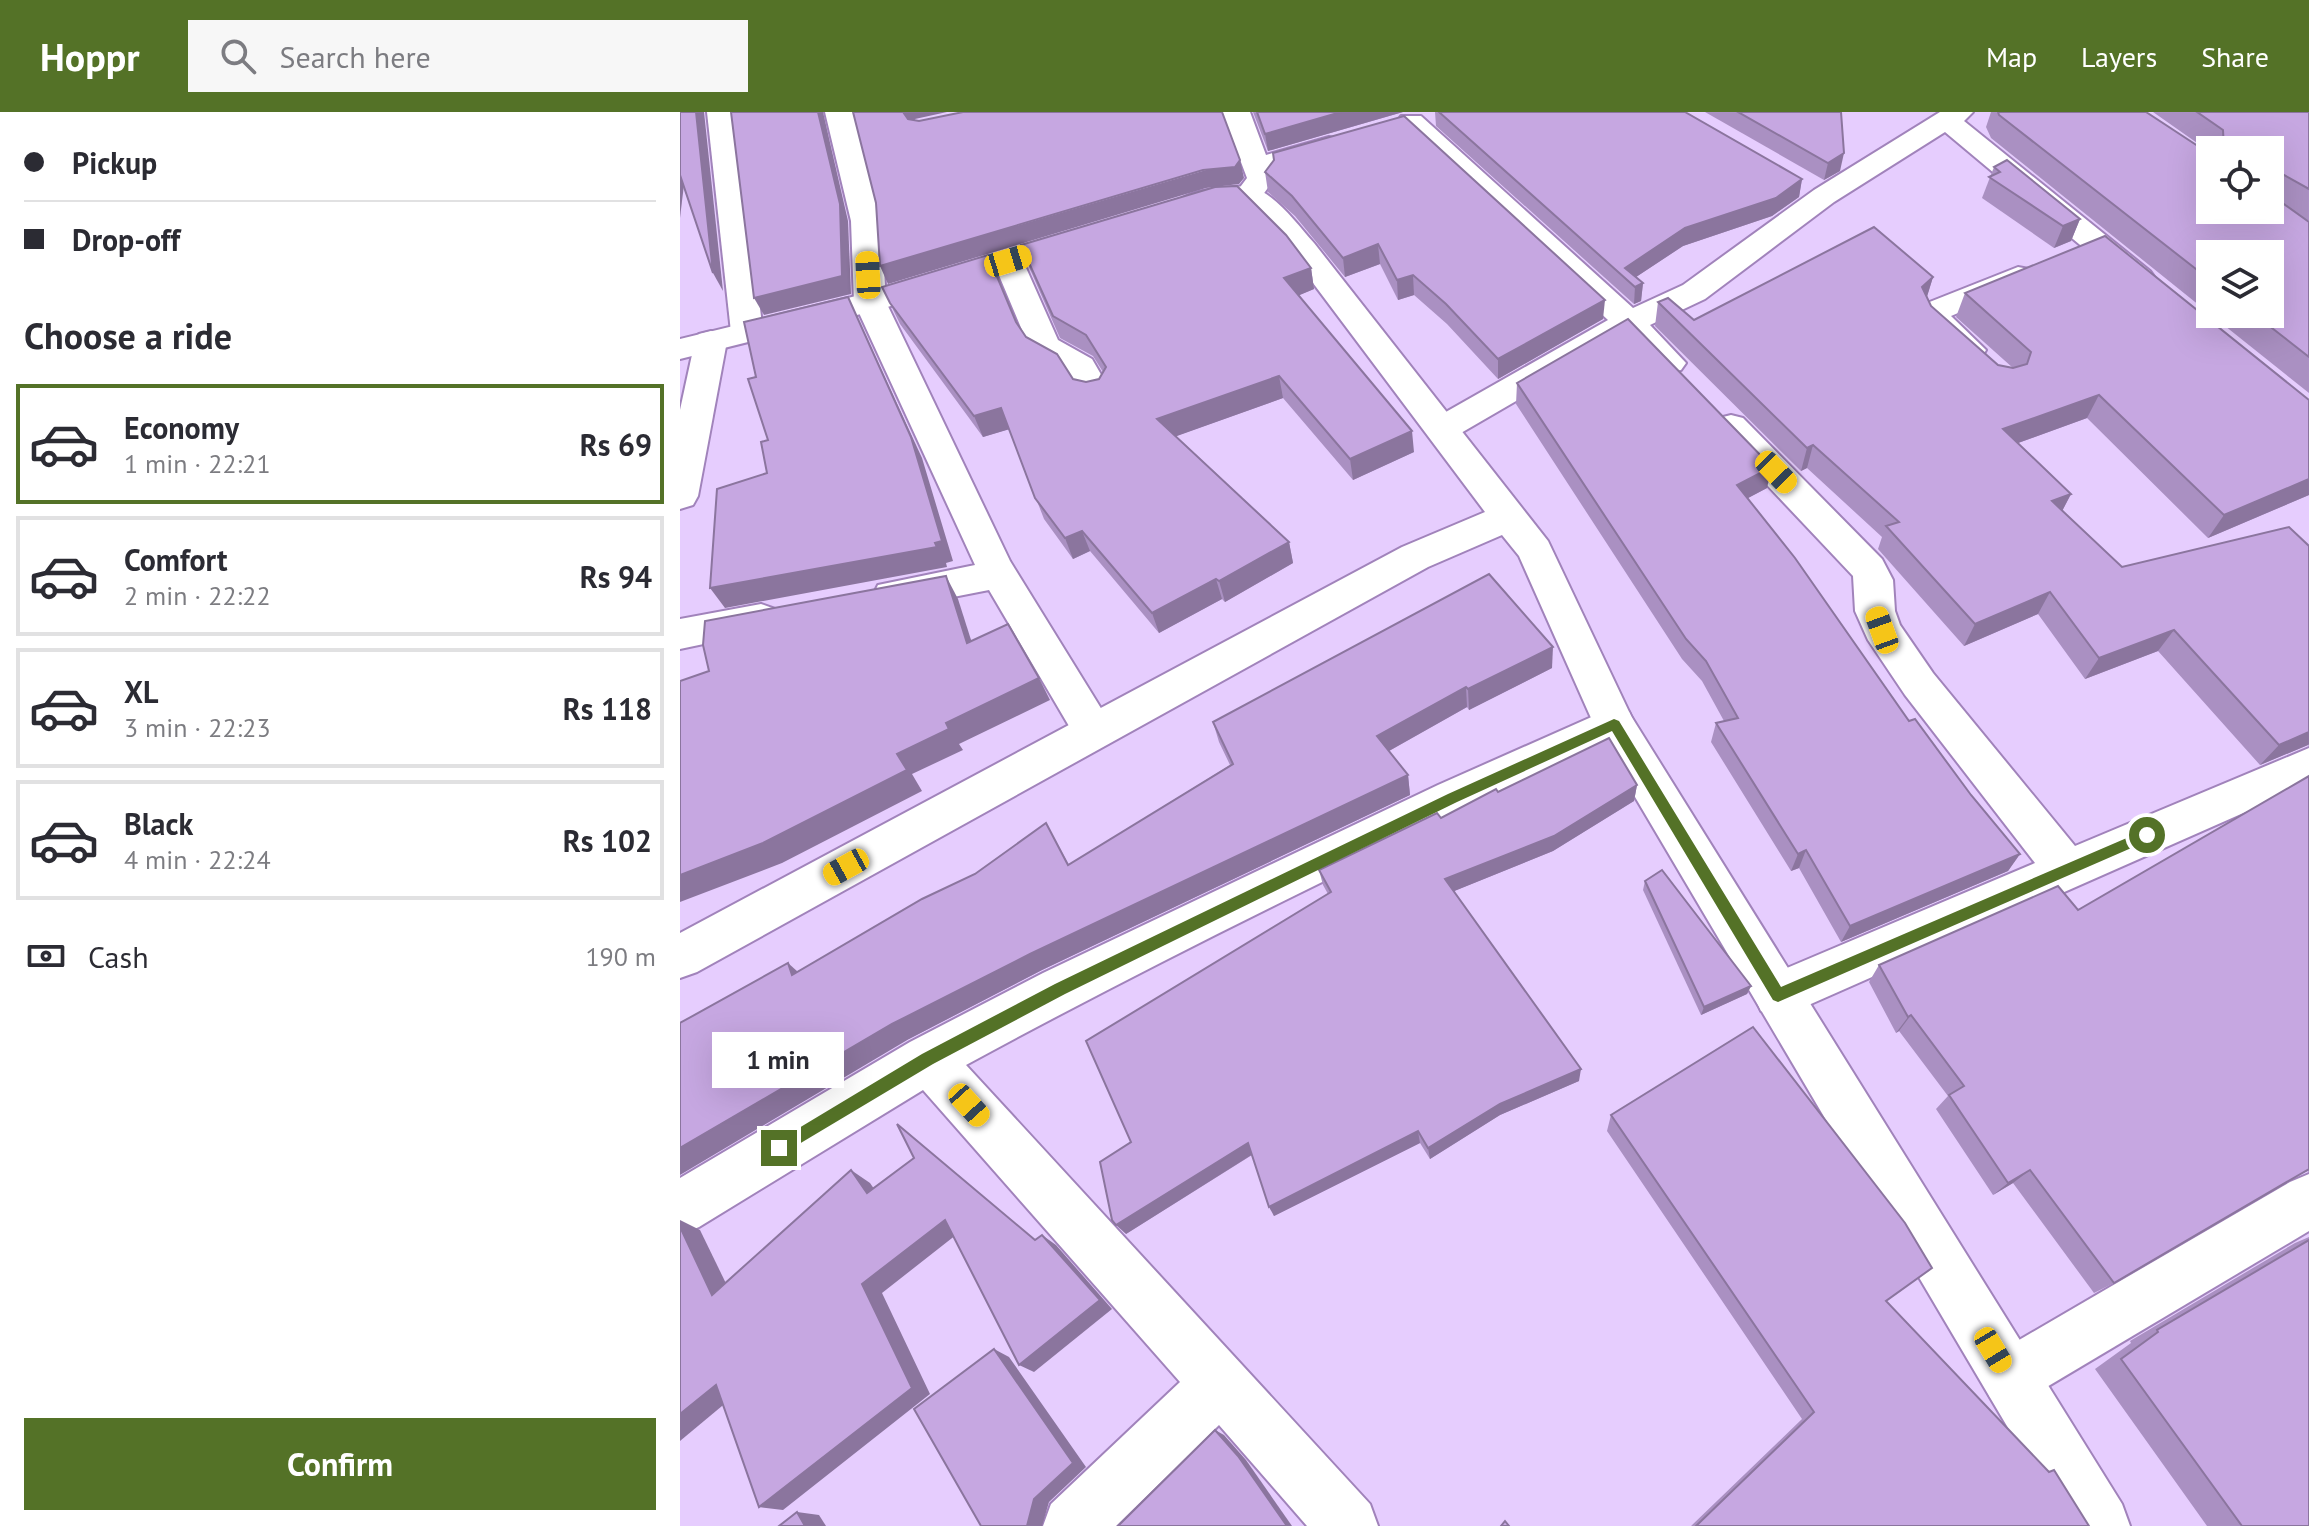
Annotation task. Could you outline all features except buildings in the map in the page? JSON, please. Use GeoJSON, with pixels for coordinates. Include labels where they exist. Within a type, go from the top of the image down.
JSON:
{"type":"FeatureCollection","features":[{"type":"Feature","properties":{"kind":"street"},"geometry":{"type":"LineString","coordinates":[[721,112],[747,332]]}},
{"type":"Feature","properties":{"kind":"street"},"geometry":{"type":"LineString","coordinates":[[839,112],[866,221],[870,302],[999,574],[1094,731]]}},
{"type":"Feature","properties":{"kind":"street"},"geometry":{"type":"LineString","coordinates":[[1236,112],[1253,181],[1268,211],[1303,249],[1535,551],[1614,724],[2100,1526]]}},
{"type":"Feature","properties":{"kind":"street"},"geometry":{"type":"LineString","coordinates":[[1380,130],[1443,112]]}},
{"type":"Feature","properties":{"kind":"street"},"geometry":{"type":"LineString","coordinates":[[1442,429],[1629,322],[1694,292],[1824,196],[1953,117],[2069,255],[2157,293]]}},
{"type":"Feature","properties":{"kind":"street"},"geometry":{"type":"LineString","coordinates":[[1411,122],[1629,322],[1860,557],[1874,580],[1875,611],[1882,630],[1919,684],[2067,870]]}},
{"type":"Feature","properties":{"kind":"street"},"geometry":{"type":"LineString","coordinates":[[1157,215],[1217,197],[1349,139]]}},
{"type":"Feature","properties":{"kind":"street"},"geometry":{"type":"LineString","coordinates":[[1798,181],[1824,196]]}},
{"type":"Feature","properties":{"kind":"street"},"geometry":{"type":"LineString","coordinates":[[680,496],[695,345],[870,302],[1112,229]]}},
{"type":"Feature","properties":{"kind":"street"},"geometry":{"type":"LineString","coordinates":[[1991,369],[1936,320],[1933,312],[2069,255]]}},
{"type":"Feature","properties":{"kind":"street"},"geometry":{"type":"LineString","coordinates":[[1008,261],[1043,342],[1049,350],[1080,366],[1093,390]]}},
{"type":"Feature","properties":{"kind":"street"},"geometry":{"type":"LineString","coordinates":[[680,957],[1415,557],[1509,517]]}},
{"type":"Feature","properties":{"kind":"street"},"geometry":{"type":"LineString","coordinates":[[850,602],[999,574]]}},
{"type":"Feature","properties":{"kind":"street"},"geometry":{"type":"LineString","coordinates":[[680,634],[790,614]]}},
{"type":"Feature","properties":{"kind":"street"},"geometry":{"type":"LineString","coordinates":[[680,1208],[928,1059],[1060,989],[1614,724]]}},
{"type":"Feature","properties":{"kind":"street"},"geometry":{"type":"LineString","coordinates":[[1778,995],[2309,765]]}},
{"type":"Feature","properties":{"kind":"street"},"geometry":{"type":"LineString","coordinates":[[928,1059],[1348,1526]]}},
{"type":"Feature","properties":{"kind":"street"},"geometry":{"type":"LineString","coordinates":[[2010,1377],[2309,1201]]}},
{"type":"Feature","properties":{"kind":"street"},"geometry":{"type":"LineString","coordinates":[[1073,1526],[1221,1383]]}},
{"type":"Feature","properties":{"kind":"route"},"geometry":{"type":"LineString","coordinates":[[779,1148],[928,1059],[1060,989],[1453,798],[1614,724],[1778,995],[2147,835]]}}]}
